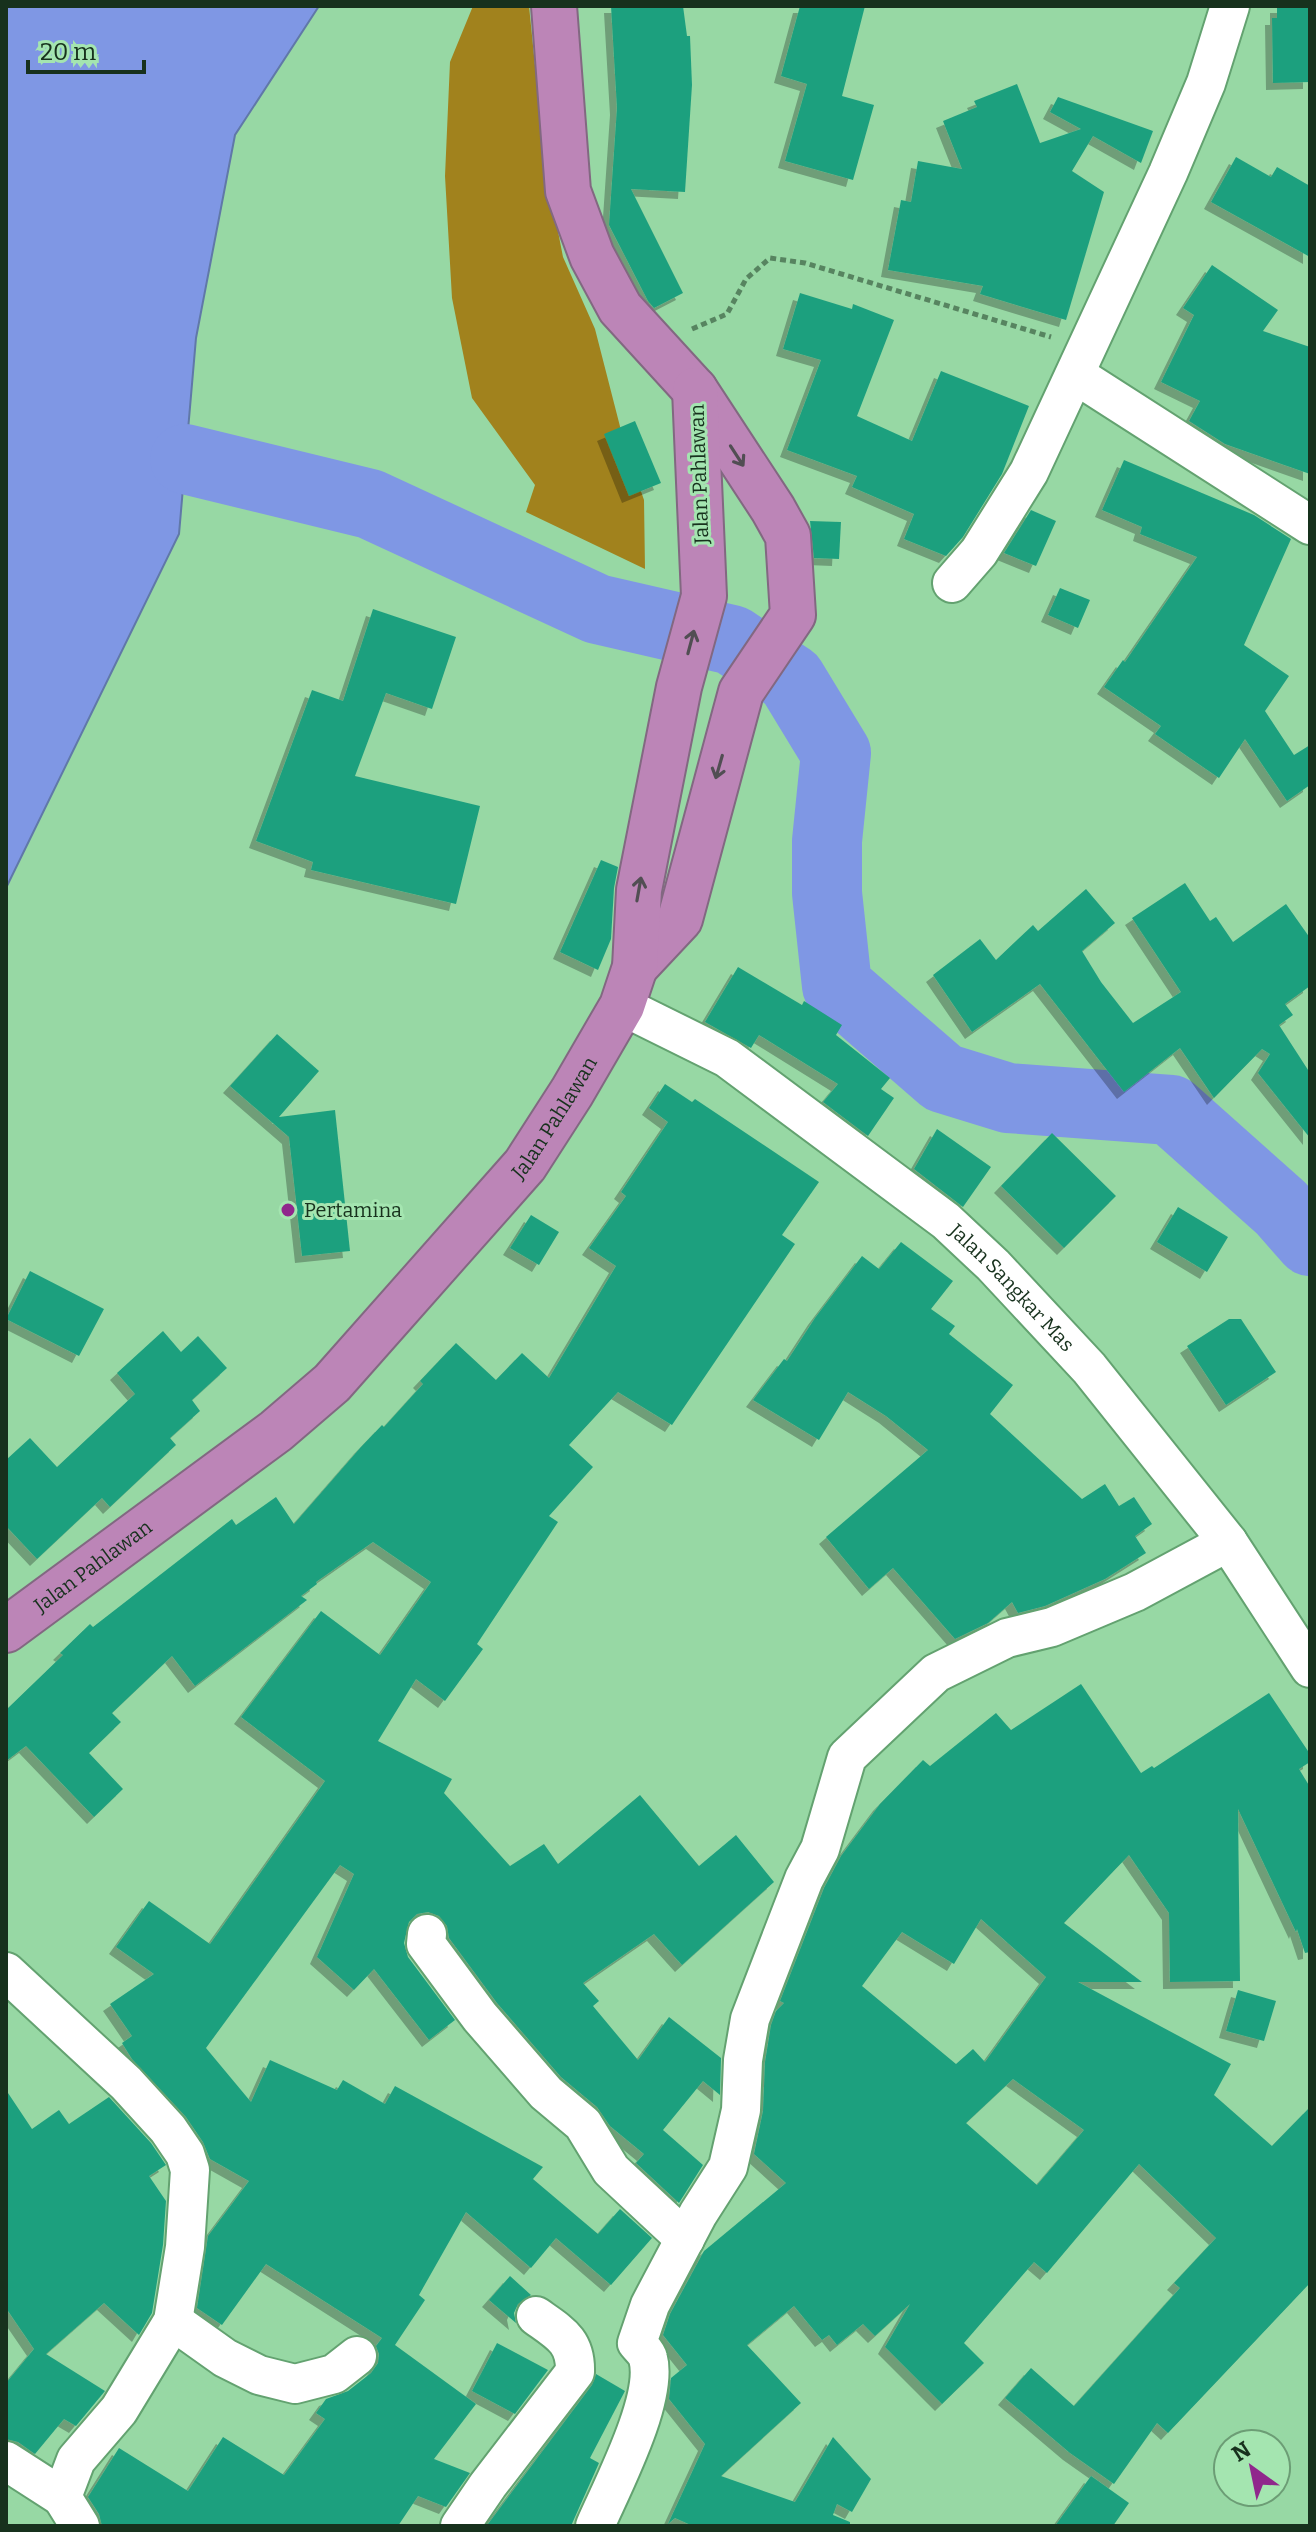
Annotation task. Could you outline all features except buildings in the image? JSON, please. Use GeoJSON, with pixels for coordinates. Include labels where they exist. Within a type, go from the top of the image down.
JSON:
{"type":"FeatureCollection","features":[{"type":"Feature","properties":{"kind":"highway","name":"Jalan Pahlawan"},"geometry":{"type":"LineString","coordinates":[[6,1630],[276,1431],[332,1383],[525,1165],[572,1092],[628,986],[680,919],[741,692],[793,615],[788,536],[773,509],[695,390],[620,308],[592,256],[568,191],[554,6]]}},
{"type":"Feature","properties":{"kind":"highway","name":"Jalan Pahlawan"},"geometry":{"type":"LineString","coordinates":[[628,986],[639,890],[679,687],[704,596],[695,390]]}},
{"type":"Feature","properties":{"kind":"street"},"geometry":{"type":"LineString","coordinates":[[952,583],[979,552],[1029,472],[1195,109],[1230,6]]}},
{"type":"Feature","properties":{"kind":"street"},"geometry":{"type":"LineString","coordinates":[[1081,361],[1310,525]]}},
{"type":"Feature","properties":{"kind":"street","name":"Jalan Sangkar Mas"},"geometry":{"type":"LineString","coordinates":[[628,986],[946,1221],[993,1265],[1089,1368],[1228,1542],[1310,1668]]}},
{"type":"Feature","properties":{"kind":"street"},"geometry":{"type":"LineString","coordinates":[[595,2526],[648,2396],[648,2356],[637,2343],[640,2330],[685,2239],[728,2167],[741,2110],[743,2060],[750,2019],[804,1879],[820,1849],[847,1757],[936,1673],[1007,1638],[1052,1627],[1135,1592],[1228,1542]]}},
{"type":"Feature","properties":{"kind":"street"},"geometry":{"type":"LineString","coordinates":[[427,1934],[426,1944],[480,2017],[546,2093],[583,2124],[611,2170],[685,2239]]}},
{"type":"Feature","properties":{"kind":"street"},"geometry":{"type":"LineString","coordinates":[[6,1972],[126,2083],[168,2129],[185,2154],[190,2170],[185,2247],[173,2321],[119,2410],[76,2460],[71,2512]]}},
{"type":"Feature","properties":{"kind":"street"},"geometry":{"type":"LineString","coordinates":[[460,2526],[575,2372],[576,2354],[560,2333],[536,2316]]}},
{"type":"Feature","properties":{"kind":"street"},"geometry":{"type":"LineString","coordinates":[[173,2321],[225,2358],[259,2375],[295,2384],[334,2374],[357,2356]]}},
{"type":"Feature","properties":{"kind":"street"},"geometry":{"type":"LineString","coordinates":[[6,2461],[71,2512]]}},
{"type":"Feature","properties":{"kind":"path"},"geometry":{"type":"LineString","coordinates":[[688,331],[727,314],[746,279],[770,258],[805,263],[1081,361]]}},
{"type":"Feature","properties":{"kind":"shaded area"},"geometry":{"type":"Polygon","coordinates":[[[473,6],[529,6],[545,165],[563,257],[595,329],[624,442],[644,500],[645,569],[526,512],[535,485],[472,398],[452,298],[445,176],[450,62],[473,6]]]}},
{"type":"Feature","properties":{"kind":"water"},"geometry":{"type":"Polygon","coordinates":[[[6,6],[319,6],[235,135],[196,338],[179,534],[6,888],[6,6]]]}},
{"type":"Feature","properties":{"kind":"waterway"},"geometry":{"type":"LineString","coordinates":[[185,459],[370,504],[597,609],[732,640],[791,679],[836,753],[827,841],[827,893],[837,986],[943,1078],[1008,1098],[1171,1110],[1281,1208],[1310,1241]]}},
{"type":"Feature","properties":{"kind":"place","name":"Pertamina"},"geometry":{"type":"Point","coordinates":[288,1210]}}]}
